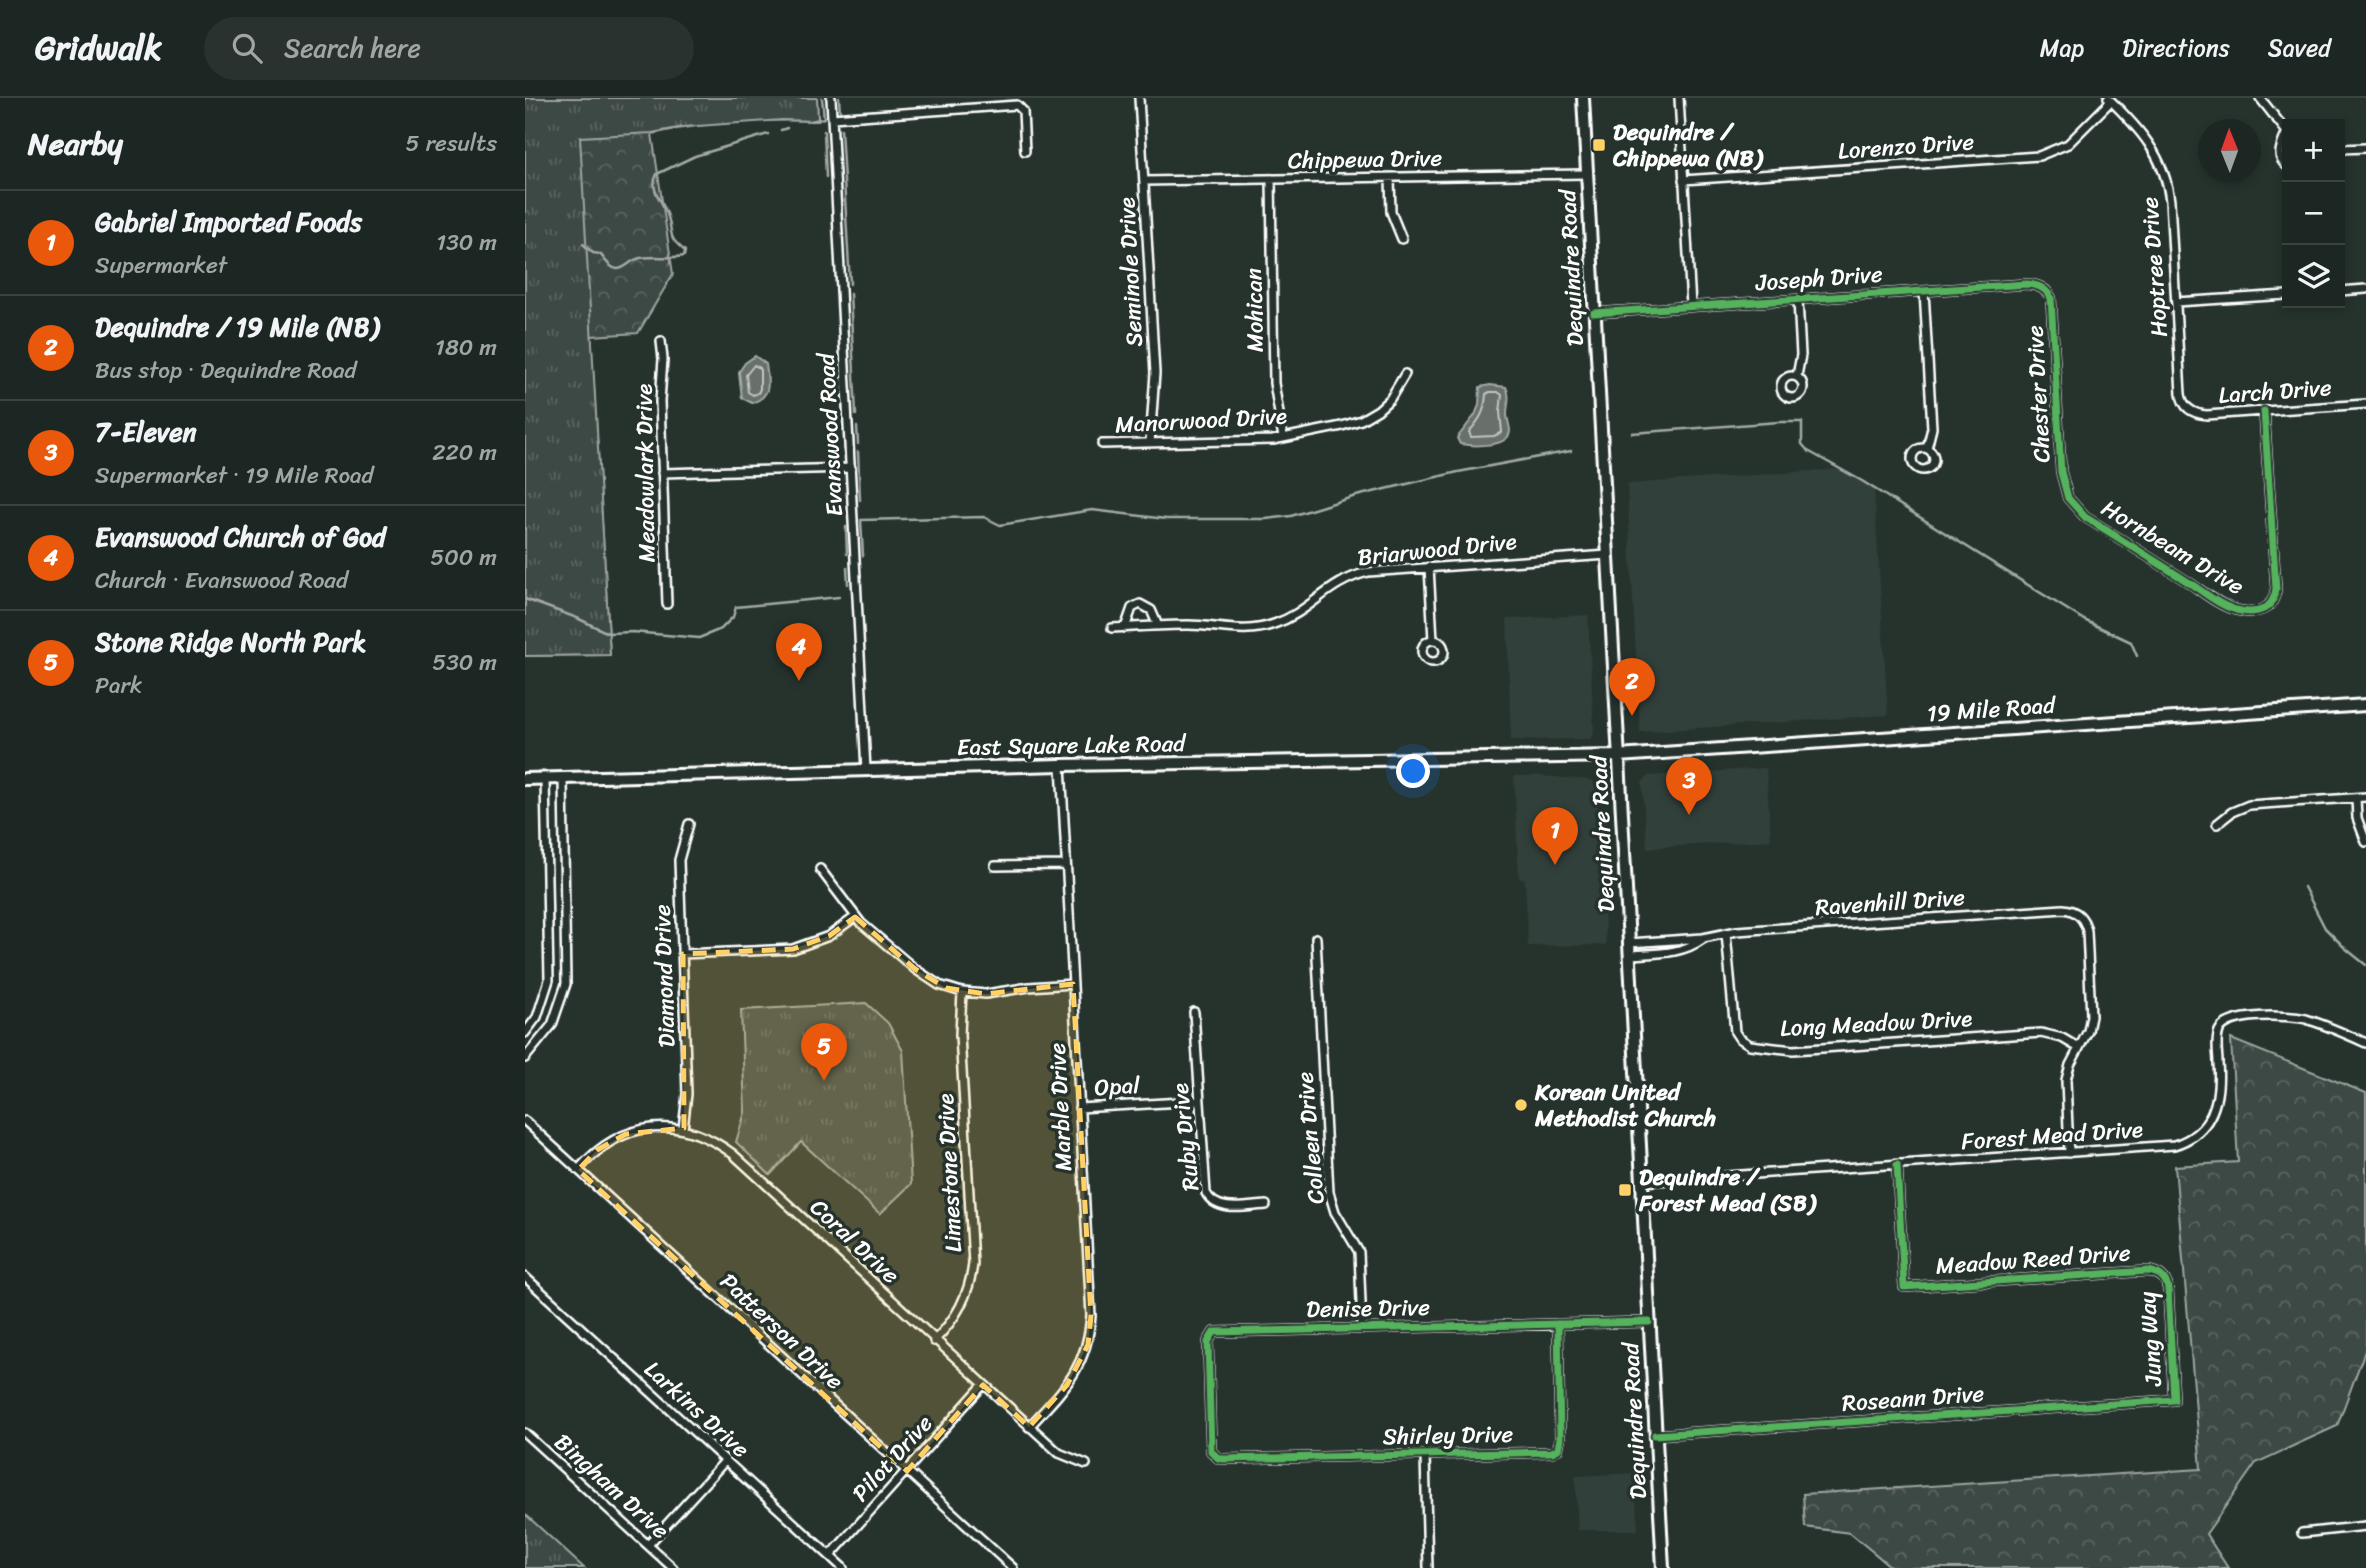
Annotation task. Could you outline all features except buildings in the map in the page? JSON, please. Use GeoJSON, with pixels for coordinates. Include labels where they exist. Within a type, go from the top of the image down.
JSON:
{"type":"FeatureCollection","features":[{"type":"Feature","properties":{"kind":"main road","name":"Dequindre Road"},"geometry":{"type":"LineString","coordinates":[[1583,98],[1663,1568]]}},
{"type":"Feature","properties":{"kind":"main road","name":"19 Mile Road"},"geometry":{"type":"LineString","coordinates":[[1618,756],[2366,705]]}},
{"type":"Feature","properties":{"kind":"main road","name":"East Square Lake Road"},"geometry":{"type":"LineString","coordinates":[[525,779],[1061,765],[1618,756]]}},
{"type":"Feature","properties":{"kind":"street","name":"Evanswood Road"},"geometry":{"type":"LineString","coordinates":[[831,98],[866,770]]}},
{"type":"Feature","properties":{"kind":"street","name":"Seminole Drive"},"geometry":{"type":"LineString","coordinates":[[1139,98],[1155,373],[1150,443]]}},
{"type":"Feature","properties":{"kind":"street"},"geometry":{"type":"LineString","coordinates":[[1679,98],[1691,306]]}},
{"type":"Feature","properties":{"kind":"street"},"geometry":{"type":"LineString","coordinates":[[2260,98],[2282,126]]}},
{"type":"Feature","properties":{"kind":"street","name":"Lorenzo Drive"},"geometry":{"type":"LineString","coordinates":[[1683,180],[2039,156],[2068,144],[2109,100]]}},
{"type":"Feature","properties":{"kind":"street","name":"Hoptree Drive"},"geometry":{"type":"LineString","coordinates":[[2109,100],[2144,135],[2166,178],[2170,201],[2181,394],[2188,409]]}},
{"type":"Feature","properties":{"kind":"street"},"geometry":{"type":"LineString","coordinates":[[832,118],[1019,106],[1023,111],[1025,151]]}},
{"type":"Feature","properties":{"kind":"street"},"geometry":{"type":"LineString","coordinates":[[2345,149],[2366,148]]}},
{"type":"Feature","properties":{"kind":"street","name":"Chippewa Drive"},"geometry":{"type":"LineString","coordinates":[[1144,181],[1587,174]]}},
{"type":"Feature","properties":{"kind":"street"},"geometry":{"type":"LineString","coordinates":[[1390,178],[1391,212],[1402,239]]}},
{"type":"Feature","properties":{"kind":"street","name":"Mohican"},"geometry":{"type":"LineString","coordinates":[[1271,179],[1275,383],[1283,438]]}},
{"type":"Feature","properties":{"kind":"street","name":"Joseph Drive"},"geometry":{"type":"LineString","coordinates":[[1594,313],[2027,284],[2045,289]]}},
{"type":"Feature","properties":{"kind":"street","name":"Chester Drive"},"geometry":{"type":"LineString","coordinates":[[2045,289],[2052,304],[2061,472],[2068,498]]}},
{"type":"Feature","properties":{"kind":"street"},"geometry":{"type":"LineString","coordinates":[[2345,291],[2366,289]]}},
{"type":"Feature","properties":{"kind":"street"},"geometry":{"type":"LineString","coordinates":[[1924,290],[1932,428],[1927,449]]}},
{"type":"Feature","properties":{"kind":"street"},"geometry":{"type":"LineString","coordinates":[[2176,302],[2282,295]]}},
{"type":"Feature","properties":{"kind":"street"},"geometry":{"type":"LineString","coordinates":[[1797,376],[1801,355],[1798,300]]}},
{"type":"Feature","properties":{"kind":"street","name":"Meadowlark Drive"},"geometry":{"type":"LineString","coordinates":[[661,341],[663,359],[660,401],[667,604]]}},
{"type":"Feature","properties":{"kind":"street","name":"Manorwood Drive"},"geometry":{"type":"LineString","coordinates":[[1102,443],[1261,441],[1342,426],[1368,416],[1390,399],[1405,374]]}},
{"type":"Feature","properties":{"kind":"street","name":"Larch Drive"},"geometry":{"type":"LineString","coordinates":[[2188,409],[2207,415],[2366,404]]}},
{"type":"Feature","properties":{"kind":"street","name":"Hornbeam Drive"},"geometry":{"type":"LineString","coordinates":[[2068,498],[2085,517],[2217,601],[2244,611],[2266,609],[2271,604],[2276,589],[2264,411]]}},
{"type":"Feature","properties":{"kind":"street"},"geometry":{"type":"LineString","coordinates":[[662,473],[851,468]]}},
{"type":"Feature","properties":{"kind":"street","name":"Briarwood Drive"},"geometry":{"type":"LineString","coordinates":[[1112,628],[1197,625],[1236,630],[1260,628],[1285,620],[1333,585],[1355,575],[1382,570],[1608,555]]}},
{"type":"Feature","properties":{"kind":"street"},"geometry":{"type":"LineString","coordinates":[[1429,567],[1433,640]]}},
{"type":"Feature","properties":{"kind":"street"},"geometry":{"type":"LineString","coordinates":[[1125,628],[1132,608],[1140,604],[1151,610],[1158,626]]}},
{"type":"Feature","properties":{"kind":"street","name":"Marble Drive"},"geometry":{"type":"LineString","coordinates":[[1029,1427],[1067,1385],[1088,1345],[1090,1292],[1061,765]]}},
{"type":"Feature","properties":{"kind":"street"},"geometry":{"type":"LineString","coordinates":[[525,1058],[552,1025],[563,998],[567,969],[563,778]]}},
{"type":"Feature","properties":{"kind":"street"},"geometry":{"type":"LineString","coordinates":[[525,1033],[537,1017],[547,993],[550,965],[545,779]]}},
{"type":"Feature","properties":{"kind":"street"},"geometry":{"type":"LineString","coordinates":[[2217,824],[2232,811],[2249,805],[2366,797]]}},
{"type":"Feature","properties":{"kind":"street"},"geometry":{"type":"LineString","coordinates":[[2356,798],[2357,818],[2366,842]]}},
{"type":"Feature","properties":{"kind":"street","name":"Diamond Drive"},"geometry":{"type":"LineString","coordinates":[[683,1129],[687,1094],[679,860],[689,824]]}},
{"type":"Feature","properties":{"kind":"street"},"geometry":{"type":"LineString","coordinates":[[995,866],[1066,865]]}},
{"type":"Feature","properties":{"kind":"street"},"geometry":{"type":"LineString","coordinates":[[820,869],[855,917],[925,977],[939,985],[962,992],[991,994],[1029,987],[1073,984]]}},
{"type":"Feature","properties":{"kind":"street"},"geometry":{"type":"LineString","coordinates":[[548,894],[565,894]]}},
{"type":"Feature","properties":{"kind":"street","name":"Ravenhill Drive"},"geometry":{"type":"LineString","coordinates":[[1629,949],[1703,939],[1726,933],[2069,909],[2080,915],[2087,930],[2091,1016],[2088,1031],[2079,1048]]}},
{"type":"Feature","properties":{"kind":"street"},"geometry":{"type":"LineString","coordinates":[[683,954],[793,950],[829,936],[855,917]]}},
{"type":"Feature","properties":{"kind":"street","name":"Long Meadow Drive"},"geometry":{"type":"LineString","coordinates":[[1726,933],[1735,1032],[1750,1045],[1793,1050],[2041,1033],[2062,1038],[2079,1048]]}},
{"type":"Feature","properties":{"kind":"street","name":"Colleen Drive"},"geometry":{"type":"LineString","coordinates":[[1316,938],[1329,1192],[1335,1212],[1359,1252],[1362,1328]]}},
{"type":"Feature","properties":{"kind":"street","name":"Ravenhill Drive"},"geometry":{"type":"LineString","coordinates":[[1629,949],[1680,951],[1703,939]]}},
{"type":"Feature","properties":{"kind":"street","name":"Limestone Drive"},"geometry":{"type":"LineString","coordinates":[[934,1341],[961,1307],[970,1284],[973,1264],[960,1035],[962,992]]}},
{"type":"Feature","properties":{"kind":"street"},"geometry":{"type":"LineString","coordinates":[[547,993],[563,998]]}},
{"type":"Feature","properties":{"kind":"street","name":"Ruby Drive"},"geometry":{"type":"LineString","coordinates":[[1194,1012],[1204,1186],[1209,1199],[1222,1206],[1266,1205]]}},
{"type":"Feature","properties":{"kind":"street","name":"Forest Mead Drive"},"geometry":{"type":"LineString","coordinates":[[1641,1182],[2174,1145],[2199,1132],[2211,1117],[2218,1100],[2220,1081],[2218,1033],[2221,1027],[2233,1020],[2293,1017],[2318,1023],[2366,1043]]}},
{"type":"Feature","properties":{"kind":"street"},"geometry":{"type":"LineString","coordinates":[[2069,1153],[2066,1080],[2079,1048]]}},
{"type":"Feature","properties":{"kind":"street","name":"Opal"},"geometry":{"type":"LineString","coordinates":[[1079,1108],[1199,1101]]}},
{"type":"Feature","properties":{"kind":"street","name":"Patterson Drive"},"geometry":{"type":"LineString","coordinates":[[525,1121],[1013,1568]]}},
{"type":"Feature","properties":{"kind":"street","name":"Coral Drive"},"geometry":{"type":"LineString","coordinates":[[578,1170],[597,1150],[626,1134],[658,1127],[683,1129],[706,1136],[733,1154],[1059,1453],[1087,1464]]}},
{"type":"Feature","properties":{"kind":"street","name":"Meadow Reed Drive"},"geometry":{"type":"LineString","coordinates":[[1897,1165],[1904,1287],[2148,1270],[2162,1276]]}},
{"type":"Feature","properties":{"kind":"street","name":"Jung Way"},"geometry":{"type":"LineString","coordinates":[[2162,1276],[2168,1289],[2174,1400]]}},
{"type":"Feature","properties":{"kind":"street","name":"Larkins Drive"},"geometry":{"type":"LineString","coordinates":[[525,1277],[843,1568]]}},
{"type":"Feature","properties":{"kind":"street","name":"Denise Drive"},"geometry":{"type":"LineString","coordinates":[[1213,1455],[1210,1445],[1207,1342],[1211,1334],[1224,1331],[1649,1322]]}},
{"type":"Feature","properties":{"kind":"street","name":"Shirley Drive"},"geometry":{"type":"LineString","coordinates":[[1213,1455],[1223,1459],[1548,1453],[1558,1449],[1560,1438],[1558,1324]]}},
{"type":"Feature","properties":{"kind":"street","name":"Pilot Drive"},"geometry":{"type":"LineString","coordinates":[[830,1556],[983,1385]]}},
{"type":"Feature","properties":{"kind":"street","name":"Roseann Drive"},"geometry":{"type":"LineString","coordinates":[[1655,1435],[2174,1400]]}},
{"type":"Feature","properties":{"kind":"street","name":"Bingham Drive"},"geometry":{"type":"LineString","coordinates":[[525,1433],[673,1568]]}},
{"type":"Feature","properties":{"kind":"street"},"geometry":{"type":"LineString","coordinates":[[1425,1455],[1428,1568]]}},
{"type":"Feature","properties":{"kind":"street"},"geometry":{"type":"LineString","coordinates":[[648,1545],[725,1461]]}},
{"type":"Feature","properties":{"kind":"street"},"geometry":{"type":"LineString","coordinates":[[2302,1533],[2366,1526]]}},
{"type":"Feature","properties":{"kind":"highlighted area"},"geometry":{"type":"Polygon","coordinates":[[[855,917],[915,969],[946,988],[986,994],[1073,984],[1091,1316],[1088,1345],[1067,1385],[1029,1427],[983,1385],[907,1471],[578,1170],[597,1150],[626,1134],[684,1128],[683,954],[793,949],[829,936],[855,917]]]}},
{"type":"Feature","properties":{"kind":"shaded area"},"geometry":{"type":"Polygon","coordinates":[[[1839,469],[1874,489],[1888,715],[1640,732],[1627,484],[1839,469]]]}},
{"type":"Feature","properties":{"kind":"shaded area"},"geometry":{"type":"Polygon","coordinates":[[[1588,615],[1594,733],[1590,739],[1511,740],[1507,619],[1588,615]]]}},
{"type":"Feature","properties":{"kind":"shaded area"},"geometry":{"type":"Polygon","coordinates":[[[1766,768],[1771,840],[1647,848],[1642,783],[1648,776],[1766,768]]]}},
{"type":"Feature","properties":{"kind":"shaded area"},"geometry":{"type":"Polygon","coordinates":[[[1514,776],[1591,780],[1597,784],[1606,945],[1528,946],[1525,879],[1519,879],[1514,776]]]}},
{"type":"Feature","properties":{"kind":"shaded area"},"geometry":{"type":"Polygon","coordinates":[[[1634,1473],[1638,1530],[1578,1530],[1575,1476],[1634,1473]]]}},
{"type":"Feature","properties":{"kind":"green space"},"geometry":{"type":"Polygon","coordinates":[[[525,98],[817,98],[818,121],[735,122],[652,134],[673,274],[638,333],[591,336],[610,655],[525,656],[525,98]]]}},
{"type":"Feature","properties":{"kind":"green space"},"geometry":{"type":"Polygon","coordinates":[[[525,98],[817,98],[818,121],[782,120],[580,137],[610,655],[525,656],[525,98]]]}},
{"type":"Feature","properties":{"kind":"green space"},"geometry":{"type":"Polygon","coordinates":[[[866,1003],[888,1023],[903,1051],[911,1184],[880,1214],[801,1142],[770,1175],[736,1142],[745,1112],[741,1010],[866,1003]]]}},
{"type":"Feature","properties":{"kind":"green space"},"geometry":{"type":"Polygon","coordinates":[[[2231,1039],[2366,1093],[2366,1348],[2337,1426],[2256,1463],[2206,1534],[2228,1568],[1896,1568],[1850,1533],[1805,1527],[1803,1494],[2201,1469],[2175,1166],[2238,1162],[2231,1039]]]}},
{"type":"Feature","properties":{"kind":"green space"},"geometry":{"type":"Polygon","coordinates":[[[525,1514],[584,1568],[525,1568],[525,1514]]]}},
{"type":"Feature","properties":{"kind":"water"},"geometry":{"type":"Polygon","coordinates":[[[755,356],[766,364],[768,388],[759,400],[752,403],[742,398],[739,372],[745,363],[755,356]]]}},
{"type":"Feature","properties":{"kind":"water"},"geometry":{"type":"Polygon","coordinates":[[[1480,387],[1506,387],[1509,397],[1508,437],[1489,445],[1460,444],[1457,438],[1475,415],[1479,405],[1480,387]]]}},
{"type":"Feature","properties":{"kind":"waterway"},"geometry":{"type":"LineString","coordinates":[[811,121],[824,118],[822,98]]}},
{"type":"Feature","properties":{"kind":"waterway"},"geometry":{"type":"LineString","coordinates":[[839,98],[840,112]]}},
{"type":"Feature","properties":{"kind":"waterway"},"geometry":{"type":"LineString","coordinates":[[781,130],[787,128]]}},
{"type":"Feature","properties":{"kind":"waterway"},"geometry":{"type":"LineString","coordinates":[[841,129],[850,284]]}},
{"type":"Feature","properties":{"kind":"waterway"},"geometry":{"type":"LineString","coordinates":[[824,131],[826,177]]}},
{"type":"Feature","properties":{"kind":"waterway"},"geometry":{"type":"LineString","coordinates":[[583,244],[617,269],[642,258],[684,256],[685,251],[673,238],[666,211],[655,191],[657,174],[695,156],[768,134]]}},
{"type":"Feature","properties":{"kind":"waterway"},"geometry":{"type":"LineString","coordinates":[[850,294],[856,415]]}},
{"type":"Feature","properties":{"kind":"waterway"},"geometry":{"type":"LineString","coordinates":[[1632,433],[1802,422],[1802,444],[1808,451],[1862,481],[2084,620],[2131,642],[2137,656]]}},
{"type":"Feature","properties":{"kind":"waterway"},"geometry":{"type":"LineString","coordinates":[[857,427],[858,444]]}},
{"type":"Feature","properties":{"kind":"waterway"},"geometry":{"type":"LineString","coordinates":[[863,556],[861,520],[984,517],[1000,525],[1092,510],[1166,519],[1266,519],[1291,516],[1356,496],[1458,472],[1571,451]]}},
{"type":"Feature","properties":{"kind":"waterway"},"geometry":{"type":"LineString","coordinates":[[858,452],[860,500]]}},
{"type":"Feature","properties":{"kind":"waterway"},"geometry":{"type":"LineString","coordinates":[[846,527],[847,554]]}},
{"type":"Feature","properties":{"kind":"waterway"},"geometry":{"type":"LineString","coordinates":[[847,567],[848,584]]}},
{"type":"Feature","properties":{"kind":"waterway"},"geometry":{"type":"LineString","coordinates":[[525,599],[577,618],[608,633],[633,632],[699,638],[721,629],[733,617],[736,607],[839,597]]}},
{"type":"Feature","properties":{"kind":"waterway"},"geometry":{"type":"LineString","coordinates":[[2304,887],[2325,928],[2366,965]]}},
{"type":"Feature","properties":{"kind":"cycle path"},"geometry":{"type":"LineString","coordinates":[[1594,313],[2035,285],[2047,292],[2051,298],[2061,472],[2068,498],[2085,517],[2216,601],[2229,608],[2250,612],[2267,607],[2276,589],[2264,411]]}},
{"type":"Feature","properties":{"kind":"cycle path"},"geometry":{"type":"LineString","coordinates":[[1655,1435],[2174,1400],[2168,1289],[2164,1279],[2155,1273],[2148,1271],[1904,1287],[1897,1165]]}},
{"type":"Feature","properties":{"kind":"cycle path"},"geometry":{"type":"LineString","coordinates":[[1558,1324],[1560,1438],[1558,1449],[1552,1452],[1223,1459],[1211,1451],[1208,1342],[1214,1332],[1649,1322]]}},
{"type":"Feature","properties":{"kind":"place","name":"Dequindre / Chippewa (NB)"},"geometry":{"type":"Point","coordinates":[1599,145]}},
{"type":"Feature","properties":{"kind":"place","name":"Evanswood Church of God"},"geometry":{"type":"Point","coordinates":[799,681]}},
{"type":"Feature","properties":{"kind":"place","name":"Dequindre / 19 Mile (NB)"},"geometry":{"type":"Point","coordinates":[1632,716]}},
{"type":"Feature","properties":{"kind":"place","name":"7-Eleven"},"geometry":{"type":"Point","coordinates":[1689,815]}},
{"type":"Feature","properties":{"kind":"place","name":"Gabriel Imported Foods"},"geometry":{"type":"Point","coordinates":[1555,865]}},
{"type":"Feature","properties":{"kind":"place","name":"Stone Ridge North Park"},"geometry":{"type":"Point","coordinates":[824,1081]}},
{"type":"Feature","properties":{"kind":"place","name":"Korean United Methodist Church"},"geometry":{"type":"Point","coordinates":[1521,1105]}},
{"type":"Feature","properties":{"kind":"place","name":"Dequindre / Forest Mead (SB)"},"geometry":{"type":"Point","coordinates":[1625,1190]}}]}
